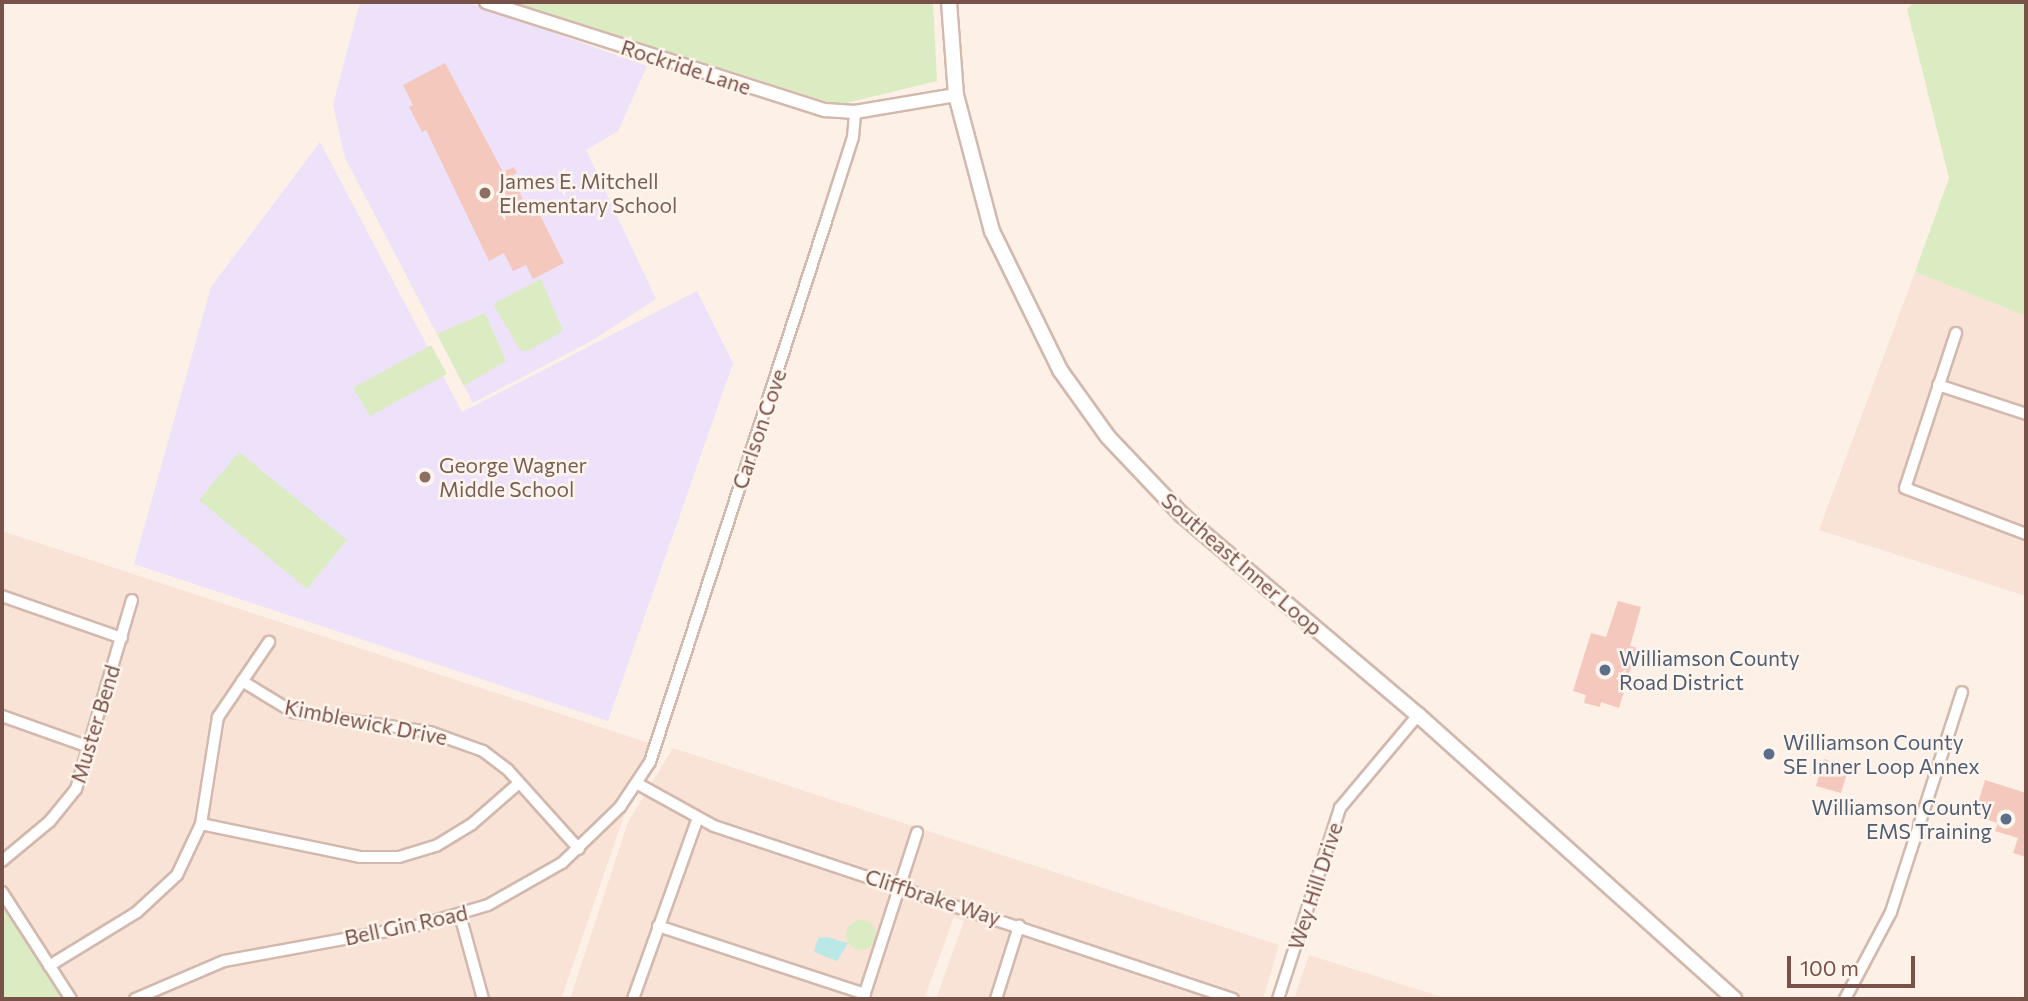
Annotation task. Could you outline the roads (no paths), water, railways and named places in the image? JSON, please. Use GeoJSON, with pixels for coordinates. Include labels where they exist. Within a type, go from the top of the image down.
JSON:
{"type":"FeatureCollection","features":[{"type":"Feature","properties":{"kind":"main road","name":"Southeast Inner Loop"},"geometry":{"type":"LineString","coordinates":[[949,2],[956,95],[978,191],[1004,264],[1074,392],[1182,515],[1418,715],[1734,999]]}},
{"type":"Feature","properties":{"kind":"street","name":"Rockride Lane"},"geometry":{"type":"LineString","coordinates":[[486,2],[807,106],[855,112],[956,95]]}},
{"type":"Feature","properties":{"kind":"street","name":"Carlson Cove"},"geometry":{"type":"LineString","coordinates":[[655,744],[820,243],[853,137],[855,112]]}},
{"type":"Feature","properties":{"kind":"street"},"geometry":{"type":"LineString","coordinates":[[1956,333],[1905,488],[2026,534]]}},
{"type":"Feature","properties":{"kind":"street"},"geometry":{"type":"LineString","coordinates":[[1938,385],[2026,414]]}},
{"type":"Feature","properties":{"kind":"street"},"geometry":{"type":"LineString","coordinates":[[2,596],[122,638]]}},
{"type":"Feature","properties":{"kind":"street","name":"Muster Bend"},"geometry":{"type":"LineString","coordinates":[[2,861],[65,806],[89,747],[132,600]]}},
{"type":"Feature","properties":{"kind":"street"},"geometry":{"type":"LineString","coordinates":[[48,966],[158,895],[187,859],[201,824],[212,736],[242,681],[269,642]]}},
{"type":"Feature","properties":{"kind":"street","name":"Kimblewick Drive"},"geometry":{"type":"LineString","coordinates":[[242,681],[293,712],[447,736],[483,751],[519,783],[579,849]]}},
{"type":"Feature","properties":{"kind":"street"},"geometry":{"type":"LineString","coordinates":[[1845,999],[1891,912],[1962,692]]}},
{"type":"Feature","properties":{"kind":"street","name":"Wey Hill Drive"},"geometry":{"type":"LineString","coordinates":[[1278,999],[1340,808],[1418,715]]}},
{"type":"Feature","properties":{"kind":"street"},"geometry":{"type":"LineString","coordinates":[[2,716],[89,747]]}},
{"type":"Feature","properties":{"kind":"street","name":"Bell Gin Road"},"geometry":{"type":"LineString","coordinates":[[135,999],[224,961],[460,915],[521,891],[579,849],[638,784],[655,744]]}},
{"type":"Feature","properties":{"kind":"street"},"geometry":{"type":"LineString","coordinates":[[201,824],[360,857],[399,857],[454,835],[519,783]]}},
{"type":"Feature","properties":{"kind":"street","name":"Cliffbrake Way"},"geometry":{"type":"LineString","coordinates":[[638,784],[697,820],[1233,999]]}},
{"type":"Feature","properties":{"kind":"street"},"geometry":{"type":"LineString","coordinates":[[633,999],[697,820]]}},
{"type":"Feature","properties":{"kind":"street"},"geometry":{"type":"LineString","coordinates":[[658,926],[864,997],[917,833]]}},
{"type":"Feature","properties":{"kind":"street"},"geometry":{"type":"LineString","coordinates":[[2,892],[71,999]]}},
{"type":"Feature","properties":{"kind":"street"},"geometry":{"type":"LineString","coordinates":[[460,915],[483,999]]}},
{"type":"Feature","properties":{"kind":"street"},"geometry":{"type":"LineString","coordinates":[[996,999],[1019,926]]}},
{"type":"Feature","properties":{"kind":"water"},"geometry":{"type":"Polygon","coordinates":[[[827,937],[848,943],[837,961],[814,952],[818,938],[827,937]]]}},
{"type":"Feature","properties":{"kind":"place","name":"James E. Mitchell Elementary School"},"geometry":{"type":"Point","coordinates":[485,193]}},
{"type":"Feature","properties":{"kind":"place","name":"George Wagner Middle School"},"geometry":{"type":"Point","coordinates":[425,477]}},
{"type":"Feature","properties":{"kind":"place","name":"Williamson County Road District"},"geometry":{"type":"Point","coordinates":[1605,670]}},
{"type":"Feature","properties":{"kind":"place","name":"Williamson County SE Inner Loop Annex"},"geometry":{"type":"Point","coordinates":[1769,754]}},
{"type":"Feature","properties":{"kind":"place","name":"Williamson County EMS Training"},"geometry":{"type":"Point","coordinates":[2006,819]}}]}
